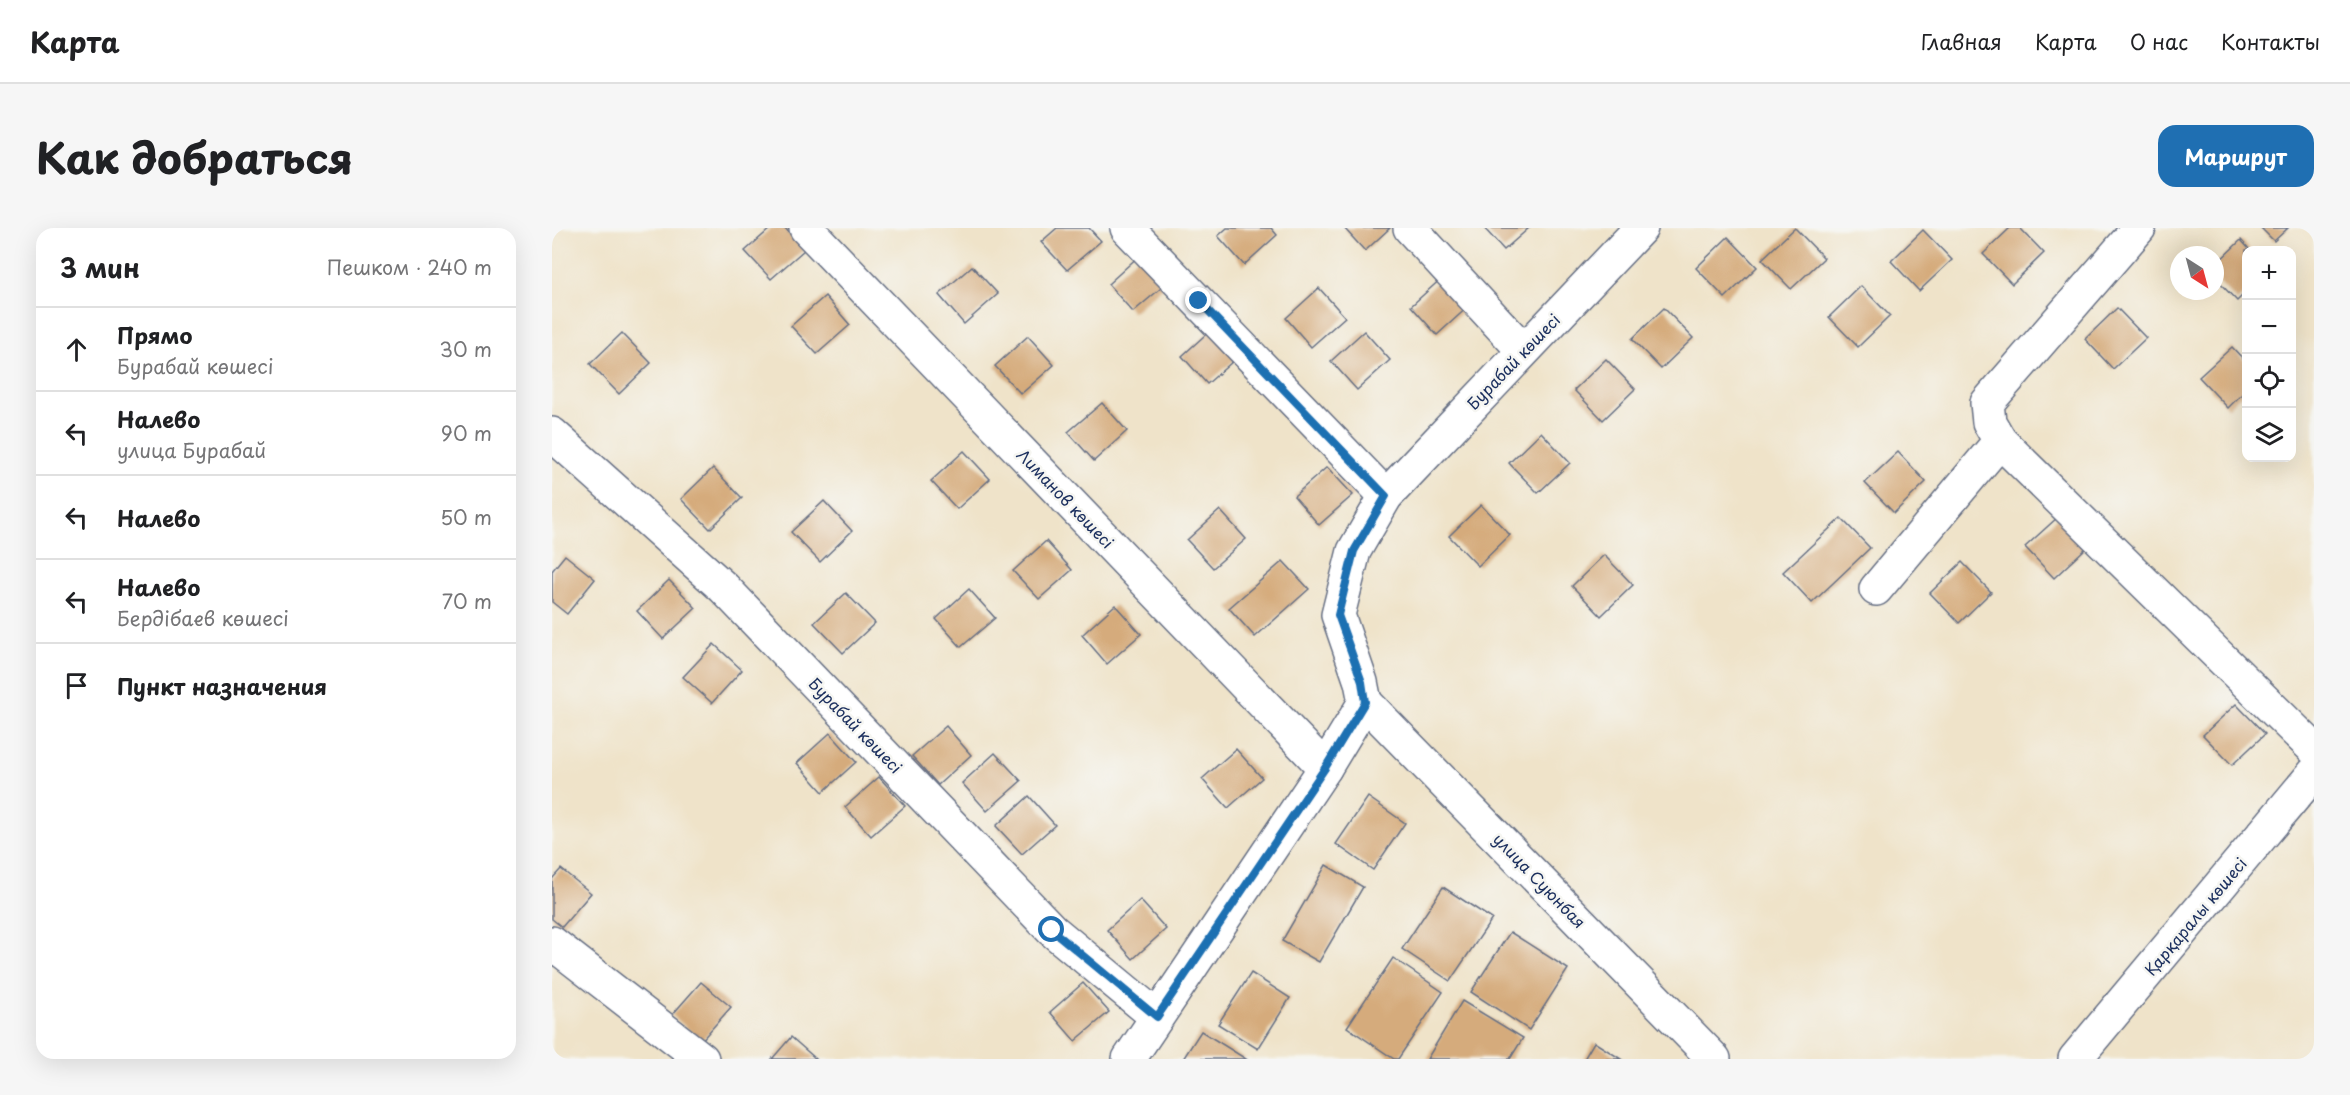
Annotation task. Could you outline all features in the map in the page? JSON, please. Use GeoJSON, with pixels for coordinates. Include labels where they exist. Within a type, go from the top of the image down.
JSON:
{"type":"FeatureCollection","features":[{"type":"Feature","properties":{"kind":"street","name":"Лиманов көшесі"},"geometry":{"type":"LineString","coordinates":[[806,228],[1325,768]]}},
{"type":"Feature","properties":{"kind":"street"},"geometry":{"type":"LineString","coordinates":[[1127,228],[1386,496]]}},
{"type":"Feature","properties":{"kind":"street"},"geometry":{"type":"LineString","coordinates":[[1410,228],[1523,350]]}},
{"type":"Feature","properties":{"kind":"street","name":"Бурабай көшесі"},"geometry":{"type":"LineString","coordinates":[[1365,702],[1362,682],[1338,615],[1354,551],[1386,496],[1641,228]]}},
{"type":"Feature","properties":{"kind":"street"},"geometry":{"type":"LineString","coordinates":[[2139,228],[1987,403],[1989,422],[2000,441],[2314,749]]}},
{"type":"Feature","properties":{"kind":"street","name":"Бурабай көшесі"},"geometry":{"type":"LineString","coordinates":[[552,434],[724,588],[1052,930],[1157,1017]]}},
{"type":"Feature","properties":{"kind":"street"},"geometry":{"type":"LineString","coordinates":[[1876,589],[2000,441]]}},
{"type":"Feature","properties":{"kind":"street"},"geometry":{"type":"LineString","coordinates":[[1130,1059],[1325,768],[1365,702]]}},
{"type":"Feature","properties":{"kind":"street","name":"улица Суюнбая"},"geometry":{"type":"LineString","coordinates":[[1365,702],[1714,1059]]}},
{"type":"Feature","properties":{"kind":"street","name":"Қарқаралы көшесі"},"geometry":{"type":"LineString","coordinates":[[2075,1059],[2314,773]]}},
{"type":"Feature","properties":{"kind":"street"},"geometry":{"type":"LineString","coordinates":[[552,943],[702,1059]]}},
{"type":"Feature","properties":{"kind":"building"},"geometry":{"type":"Polygon","coordinates":[[[771,228],[785,228],[804,250],[771,279],[745,251],[771,228]]]}},
{"type":"Feature","properties":{"kind":"building"},"geometry":{"type":"Polygon","coordinates":[[[1057,228],[1089,228],[1101,241],[1067,270],[1041,242],[1057,228]]]}},
{"type":"Feature","properties":{"kind":"building"},"geometry":{"type":"Polygon","coordinates":[[[1227,228],[1271,228],[1277,235],[1244,265],[1218,236],[1227,228]]]}},
{"type":"Feature","properties":{"kind":"building"},"geometry":{"type":"Polygon","coordinates":[[[1344,228],[1390,228],[1365,251],[1344,228]]]}},
{"type":"Feature","properties":{"kind":"building"},"geometry":{"type":"Polygon","coordinates":[[[1484,228],[1529,228],[1504,250],[1484,228]]]}},
{"type":"Feature","properties":{"kind":"building"},"geometry":{"type":"Polygon","coordinates":[[[1795,228],[1824,258],[1791,289],[1762,259],[1795,228]]]}},
{"type":"Feature","properties":{"kind":"building"},"geometry":{"type":"Polygon","coordinates":[[[2010,228],[2020,228],[2044,253],[2012,284],[1983,254],[2010,228]]]}},
{"type":"Feature","properties":{"kind":"building"},"geometry":{"type":"Polygon","coordinates":[[[2261,228],[2288,228],[2274,241],[2261,228]]]}},
{"type":"Feature","properties":{"kind":"building"},"geometry":{"type":"Polygon","coordinates":[[[1923,230],[1952,260],[1919,291],[1891,261],[1923,230]]]}},
{"type":"Feature","properties":{"kind":"building"},"geometry":{"type":"Polygon","coordinates":[[[1728,237],[1757,267],[1725,298],[1696,268],[1728,237]]]}},
{"type":"Feature","properties":{"kind":"building"},"geometry":{"type":"Polygon","coordinates":[[[2241,240],[2246,246],[2242,246],[2242,296],[2237,301],[2224,287],[2224,256],[2241,240]]]}},
{"type":"Feature","properties":{"kind":"building"},"geometry":{"type":"Polygon","coordinates":[[[1141,254],[1167,283],[1133,312],[1108,284],[1141,254]]]}},
{"type":"Feature","properties":{"kind":"building"},"geometry":{"type":"Polygon","coordinates":[[[972,266],[998,294],[964,324],[939,295],[972,266]]]}},
{"type":"Feature","properties":{"kind":"building"},"geometry":{"type":"Polygon","coordinates":[[[1444,276],[1470,305],[1437,335],[1411,306],[1444,276]]]}},
{"type":"Feature","properties":{"kind":"building"},"geometry":{"type":"Polygon","coordinates":[[[1861,286],[1890,316],[1858,347],[1829,317],[1861,286]]]}},
{"type":"Feature","properties":{"kind":"building"},"geometry":{"type":"Polygon","coordinates":[[[1319,288],[1345,317],[1311,347],[1286,318],[1319,288]]]}},
{"type":"Feature","properties":{"kind":"building"},"geometry":{"type":"Polygon","coordinates":[[[825,296],[850,325],[817,354],[791,326],[825,296]]]}},
{"type":"Feature","properties":{"kind":"building"},"geometry":{"type":"Polygon","coordinates":[[[1664,308],[1693,338],[1661,369],[1632,339],[1664,308]]]}},
{"type":"Feature","properties":{"kind":"building"},"geometry":{"type":"Polygon","coordinates":[[[2117,308],[2146,338],[2113,369],[2085,339],[2117,308]]]}},
{"type":"Feature","properties":{"kind":"building"},"geometry":{"type":"Polygon","coordinates":[[[1215,326],[1241,354],[1207,384],[1182,356],[1215,326]]]}},
{"type":"Feature","properties":{"kind":"building"},"geometry":{"type":"Polygon","coordinates":[[[1364,331],[1390,360],[1357,390],[1331,361],[1364,331]]]}},
{"type":"Feature","properties":{"kind":"building"},"geometry":{"type":"Polygon","coordinates":[[[622,333],[651,363],[619,394],[590,364],[622,333]]]}},
{"type":"Feature","properties":{"kind":"building"},"geometry":{"type":"Polygon","coordinates":[[[1028,336],[1054,365],[1021,394],[995,366],[1028,336]]]}},
{"type":"Feature","properties":{"kind":"building"},"geometry":{"type":"Polygon","coordinates":[[[2232,347],[2242,358],[2242,394],[2228,408],[2199,377],[2232,347]]]}},
{"type":"Feature","properties":{"kind":"building"},"geometry":{"type":"Polygon","coordinates":[[[1606,359],[1635,389],[1603,420],[1574,390],[1606,359]]]}},
{"type":"Feature","properties":{"kind":"building"},"geometry":{"type":"Polygon","coordinates":[[[1102,403],[1127,431],[1094,461],[1068,432],[1102,403]]]}},
{"type":"Feature","properties":{"kind":"building"},"geometry":{"type":"Polygon","coordinates":[[[1541,432],[1570,463],[1538,493],[1509,463],[1541,432]]]}},
{"type":"Feature","properties":{"kind":"building"},"geometry":{"type":"Polygon","coordinates":[[[964,451],[990,479],[957,509],[931,481],[964,451]]]}},
{"type":"Feature","properties":{"kind":"building"},"geometry":{"type":"Polygon","coordinates":[[[1898,452],[1926,482],[1894,513],[1865,483],[1898,452]]]}},
{"type":"Feature","properties":{"kind":"building"},"geometry":{"type":"Polygon","coordinates":[[[1327,467],[1353,495],[1319,525],[1294,496],[1327,467]]]}},
{"type":"Feature","properties":{"kind":"building"},"geometry":{"type":"Polygon","coordinates":[[[713,468],[742,498],[710,529],[681,499],[713,468]]]}},
{"type":"Feature","properties":{"kind":"building"},"geometry":{"type":"Polygon","coordinates":[[[824,501],[852,531],[820,562],[791,532],[824,501]]]}},
{"type":"Feature","properties":{"kind":"building"},"geometry":{"type":"Polygon","coordinates":[[[1481,505],[1510,535],[1478,566],[1449,536],[1481,505]]]}},
{"type":"Feature","properties":{"kind":"building"},"geometry":{"type":"Polygon","coordinates":[[[1220,510],[1246,539],[1213,568],[1187,540],[1220,510]]]}},
{"type":"Feature","properties":{"kind":"building"},"geometry":{"type":"Polygon","coordinates":[[[2058,517],[2087,547],[2054,578],[2025,547],[2058,517]]]}},
{"type":"Feature","properties":{"kind":"building"},"geometry":{"type":"Polygon","coordinates":[[[1841,518],[1870,548],[1812,603],[1783,572],[1841,518]]]}},
{"type":"Feature","properties":{"kind":"building"},"geometry":{"type":"Polygon","coordinates":[[[1046,541],[1072,570],[1039,599],[1013,571],[1046,541]]]}},
{"type":"Feature","properties":{"kind":"building"},"geometry":{"type":"Polygon","coordinates":[[[565,555],[595,579],[567,614],[552,602],[552,571],[565,555]]]}},
{"type":"Feature","properties":{"kind":"building"},"geometry":{"type":"Polygon","coordinates":[[[1604,555],[1633,585],[1601,616],[1572,586],[1604,555]]]}},
{"type":"Feature","properties":{"kind":"building"},"geometry":{"type":"Polygon","coordinates":[[[1283,561],[1309,589],[1255,637],[1229,608],[1283,561]]]}},
{"type":"Feature","properties":{"kind":"building"},"geometry":{"type":"Polygon","coordinates":[[[1962,562],[1991,592],[1959,623],[1930,593],[1962,562]]]}},
{"type":"Feature","properties":{"kind":"building"},"geometry":{"type":"Polygon","coordinates":[[[669,580],[696,608],[663,639],[637,611],[669,580]]]}},
{"type":"Feature","properties":{"kind":"building"},"geometry":{"type":"Polygon","coordinates":[[[969,589],[995,618],[961,647],[936,619],[969,589]]]}},
{"type":"Feature","properties":{"kind":"building"},"geometry":{"type":"Polygon","coordinates":[[[846,593],[875,623],[843,653],[814,623],[846,593]]]}},
{"type":"Feature","properties":{"kind":"building"},"geometry":{"type":"Polygon","coordinates":[[[1115,605],[1141,634],[1107,664],[1082,635],[1115,605]]]}},
{"type":"Feature","properties":{"kind":"building"},"geometry":{"type":"Polygon","coordinates":[[[714,644],[742,670],[712,703],[683,677],[714,644]]]}},
{"type":"Feature","properties":{"kind":"building"},"geometry":{"type":"Polygon","coordinates":[[[2236,704],[2265,734],[2232,765],[2203,735],[2236,704]]]}},
{"type":"Feature","properties":{"kind":"building"},"geometry":{"type":"Polygon","coordinates":[[[946,726],[971,755],[938,785],[912,756],[946,726]]]}},
{"type":"Feature","properties":{"kind":"building"},"geometry":{"type":"Polygon","coordinates":[[[830,733],[856,762],[823,792],[797,763],[830,733]]]}},
{"type":"Feature","properties":{"kind":"building"},"geometry":{"type":"Polygon","coordinates":[[[1236,749],[1262,778],[1228,808],[1202,779],[1236,749]]]}},
{"type":"Feature","properties":{"kind":"building"},"geometry":{"type":"Polygon","coordinates":[[[995,753],[1021,781],[987,811],[962,783],[995,753]]]}},
{"type":"Feature","properties":{"kind":"building"},"geometry":{"type":"Polygon","coordinates":[[[879,777],[905,806],[871,836],[845,807],[879,777]]]}},
{"type":"Feature","properties":{"kind":"building"},"geometry":{"type":"Polygon","coordinates":[[[1029,796],[1055,825],[1022,854],[996,826],[1029,796]]]}},
{"type":"Feature","properties":{"kind":"building"},"geometry":{"type":"Polygon","coordinates":[[[1368,797],[1405,823],[1373,870],[1336,844],[1368,797]]]}},
{"type":"Feature","properties":{"kind":"building"},"geometry":{"type":"Polygon","coordinates":[[[1326,865],[1363,887],[1319,962],[1282,941],[1326,865]]]}},
{"type":"Feature","properties":{"kind":"building"},"geometry":{"type":"Polygon","coordinates":[[[561,869],[591,893],[562,927],[552,919],[552,879],[561,869]]]}},
{"type":"Feature","properties":{"kind":"building"},"geometry":{"type":"Polygon","coordinates":[[[1443,887],[1492,919],[1450,981],[1402,949],[1443,887]]]}},
{"type":"Feature","properties":{"kind":"building"},"geometry":{"type":"Polygon","coordinates":[[[1140,900],[1166,929],[1133,959],[1107,930],[1140,900]]]}},
{"type":"Feature","properties":{"kind":"building"},"geometry":{"type":"Polygon","coordinates":[[[1510,932],[1568,969],[1529,1030],[1471,992],[1510,932]]]}},
{"type":"Feature","properties":{"kind":"building"},"geometry":{"type":"Polygon","coordinates":[[[1393,958],[1443,992],[1398,1059],[1394,1059],[1347,1027],[1393,958]]]}},
{"type":"Feature","properties":{"kind":"building"},"geometry":{"type":"Polygon","coordinates":[[[1251,973],[1290,998],[1258,1049],[1218,1024],[1251,973]]]}},
{"type":"Feature","properties":{"kind":"building"},"geometry":{"type":"Polygon","coordinates":[[[701,982],[731,1007],[701,1041],[672,1015],[701,982]]]}},
{"type":"Feature","properties":{"kind":"building"},"geometry":{"type":"Polygon","coordinates":[[[1083,983],[1109,1012],[1075,1041],[1050,1012],[1083,983]]]}},
{"type":"Feature","properties":{"kind":"building"},"geometry":{"type":"Polygon","coordinates":[[[1462,1001],[1523,1038],[1510,1059],[1427,1059],[1462,1001]]]}},
{"type":"Feature","properties":{"kind":"building"},"geometry":{"type":"Polygon","coordinates":[[[1201,1031],[1246,1059],[1183,1059],[1201,1031]]]}},
{"type":"Feature","properties":{"kind":"building"},"geometry":{"type":"Polygon","coordinates":[[[791,1037],[816,1059],[772,1059],[791,1037]]]}},
{"type":"Feature","properties":{"kind":"building"},"geometry":{"type":"Polygon","coordinates":[[[1594,1042],[1621,1059],[1584,1059],[1594,1042]]]}},
{"type":"Feature","properties":{"kind":"route"},"geometry":{"type":"LineString","coordinates":[[1052,930],[1157,1017],[1325,768],[1365,702],[1362,682],[1338,615],[1354,551],[1386,496],[1199,301]]}}]}
